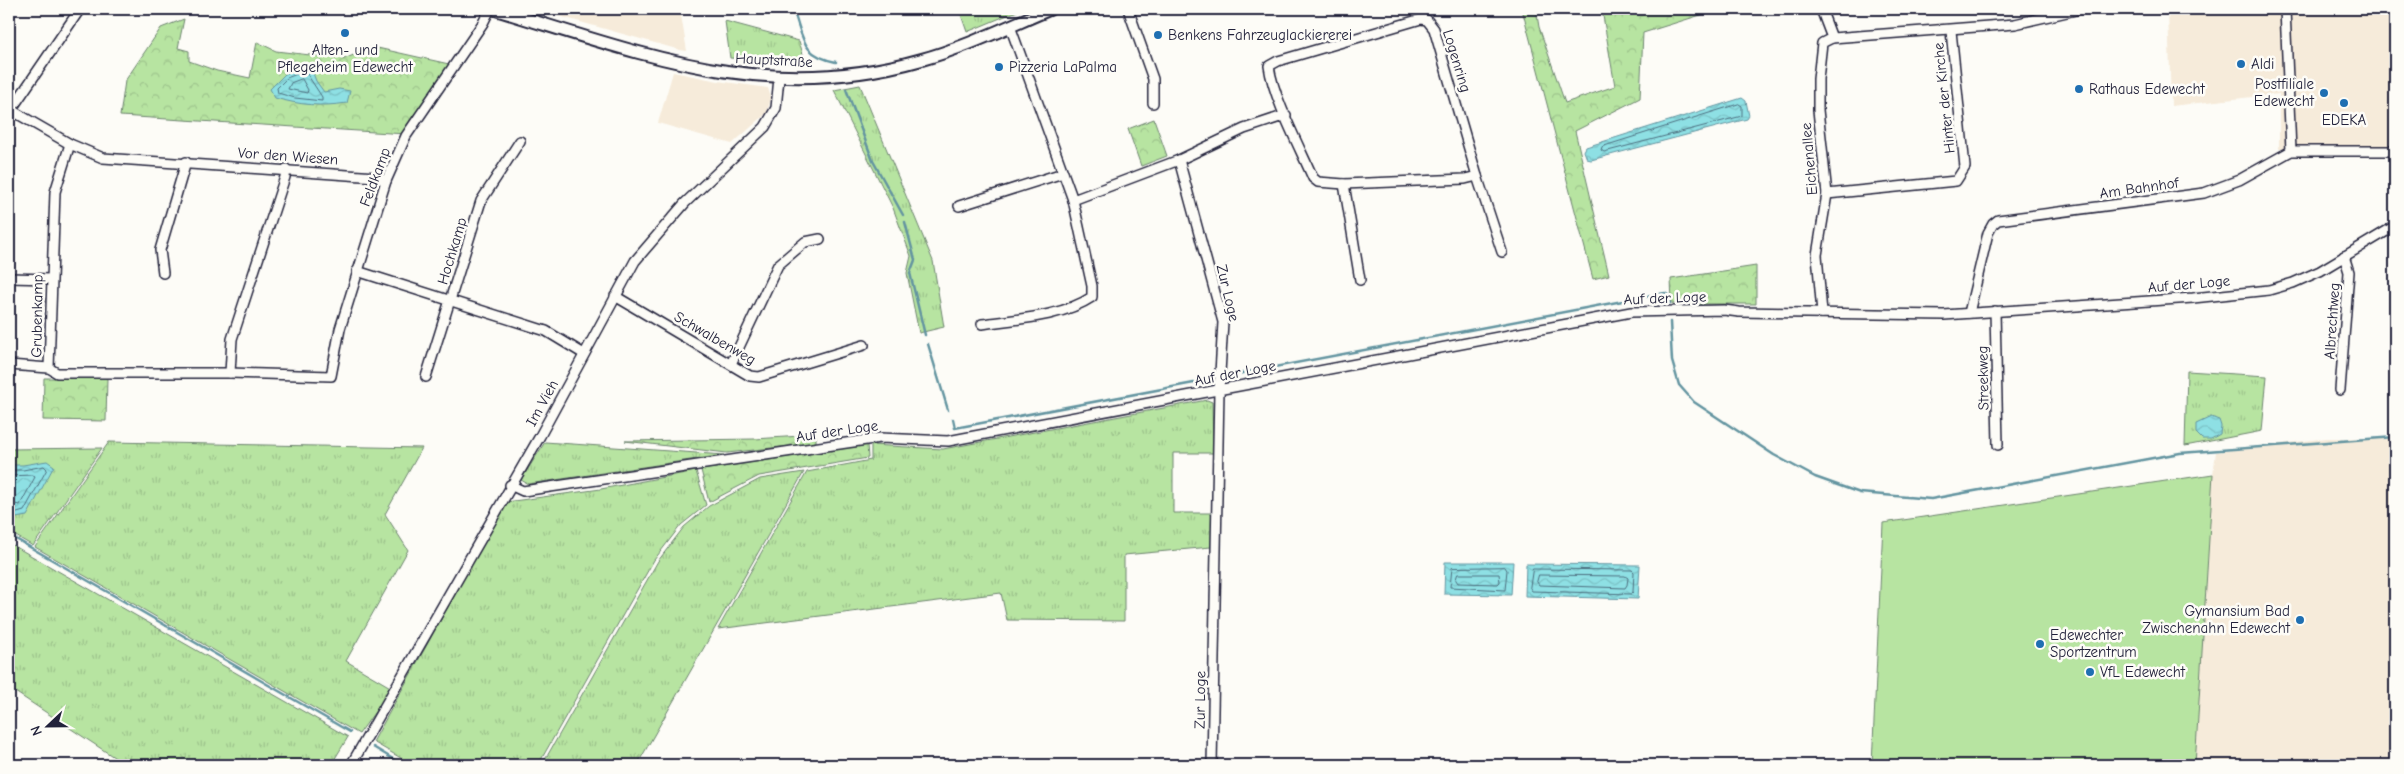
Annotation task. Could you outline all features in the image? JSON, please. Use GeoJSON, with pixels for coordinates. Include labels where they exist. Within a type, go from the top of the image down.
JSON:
{"type":"FeatureCollection","features":[{"type":"Feature","properties":{"kind":"main road","name":"Hauptstraße"},"geometry":{"type":"LineString","coordinates":[[492,9],[685,64],[727,72],[780,78],[847,75],[898,66],[940,54],[1050,9]]}},
{"type":"Feature","properties":{"kind":"street","name":"Vor den Wiesen"},"geometry":{"type":"LineString","coordinates":[[80,9],[10,112],[70,144],[103,158],[286,169],[376,177],[386,181]]}},
{"type":"Feature","properties":{"kind":"street","name":"Feldkamp"},"geometry":{"type":"LineString","coordinates":[[331,376],[340,329],[386,181],[406,136],[492,9]]}},
{"type":"Feature","properties":{"kind":"street"},"geometry":{"type":"LineString","coordinates":[[1128,9],[1153,79],[1154,103]]}},
{"type":"Feature","properties":{"kind":"street"},"geometry":{"type":"LineString","coordinates":[[1821,9],[1832,38]]}},
{"type":"Feature","properties":{"kind":"street"},"geometry":{"type":"LineString","coordinates":[[1951,31],[2015,24],[2080,9]]}},
{"type":"Feature","properties":{"kind":"street"},"geometry":{"type":"LineString","coordinates":[[2285,9],[2291,151],[2395,151]]}},
{"type":"Feature","properties":{"kind":"street","name":"Logenring"},"geometry":{"type":"LineString","coordinates":[[1476,176],[1465,179],[1344,184],[1318,182],[1313,178],[1286,115],[1270,76],[1269,66],[1278,61],[1413,20],[1427,20],[1434,29],[1476,176],[1502,252]]}},
{"type":"Feature","properties":{"kind":"street"},"geometry":{"type":"LineString","coordinates":[[982,324],[1032,317],[1080,305],[1092,297],[1092,286],[1073,200],[1010,26]]}},
{"type":"Feature","properties":{"kind":"street","name":"Hinter der Kirche"},"geometry":{"type":"LineString","coordinates":[[1827,194],[1956,181],[1965,166],[1951,31],[1832,38]]}},
{"type":"Feature","properties":{"kind":"street","name":"Eichenallee"},"geometry":{"type":"LineString","coordinates":[[1822,313],[1817,255],[1827,194],[1818,110],[1818,79],[1822,43],[1832,38]]}},
{"type":"Feature","properties":{"kind":"street","name":"Im Vieh"},"geometry":{"type":"LineString","coordinates":[[351,765],[636,261],[659,232],[692,196],[769,122],[776,108],[780,78]]}},
{"type":"Feature","properties":{"kind":"street"},"geometry":{"type":"LineString","coordinates":[[1073,200],[1179,160],[1244,129],[1286,115]]}},
{"type":"Feature","properties":{"kind":"street","name":"Hochkamp"},"geometry":{"type":"LineString","coordinates":[[426,377],[482,201],[520,141]]}},
{"type":"Feature","properties":{"kind":"street","name":"Grubenkamp"},"geometry":{"type":"LineString","coordinates":[[70,144],[55,192],[49,368],[57,373],[230,373],[331,376]]}},
{"type":"Feature","properties":{"kind":"street","name":"Am Bahnhof"},"geometry":{"type":"LineString","coordinates":[[1969,313],[1988,234],[1993,224],[1998,220],[2157,200],[2217,189],[2239,180],[2291,151]]}},
{"type":"Feature","properties":{"kind":"street","name":"Zur Loge"},"geometry":{"type":"LineString","coordinates":[[1179,160],[1223,322],[1219,390],[1212,765]]}},
{"type":"Feature","properties":{"kind":"street"},"geometry":{"type":"LineString","coordinates":[[163,273],[160,250],[186,162]]}},
{"type":"Feature","properties":{"kind":"street"},"geometry":{"type":"LineString","coordinates":[[230,373],[232,339],[286,169]]}},
{"type":"Feature","properties":{"kind":"street"},"geometry":{"type":"LineString","coordinates":[[959,206],[1063,173]]}},
{"type":"Feature","properties":{"kind":"street"},"geometry":{"type":"LineString","coordinates":[[1344,184],[1360,280]]}},
{"type":"Feature","properties":{"kind":"street","name":"Auf der Loge"},"geometry":{"type":"LineString","coordinates":[[510,485],[523,490],[880,438],[948,441],[1631,312],[1724,310],[1822,313],[1969,313],[2193,298],[2268,290],[2292,283],[2344,256],[2395,226]]}},
{"type":"Feature","properties":{"kind":"street"},"geometry":{"type":"LineString","coordinates":[[731,364],[778,265],[805,242],[820,239]]}},
{"type":"Feature","properties":{"kind":"street","name":"Albrechtweg"},"geometry":{"type":"LineString","coordinates":[[2340,390],[2349,272],[2344,256]]}},
{"type":"Feature","properties":{"kind":"street"},"geometry":{"type":"LineString","coordinates":[[357,271],[546,331],[584,354]]}},
{"type":"Feature","properties":{"kind":"street"},"geometry":{"type":"LineString","coordinates":[[9,278],[51,280]]}},
{"type":"Feature","properties":{"kind":"street","name":"Schwalbenweg"},"geometry":{"type":"LineString","coordinates":[[615,296],[750,376],[760,377],[864,345]]}},
{"type":"Feature","properties":{"kind":"street","name":"Streekweg"},"geometry":{"type":"LineString","coordinates":[[1995,311],[1998,445]]}},
{"type":"Feature","properties":{"kind":"street"},"geometry":{"type":"LineString","coordinates":[[9,365],[49,368]]}},
{"type":"Feature","properties":{"kind":"shaded area"},"geometry":{"type":"Polygon","coordinates":[[[534,9],[680,9],[687,51],[680,50],[534,9]]]}},
{"type":"Feature","properties":{"kind":"shaded area"},"geometry":{"type":"Polygon","coordinates":[[[2168,9],[2395,9],[2395,145],[2279,149],[2279,94],[2171,106],[2168,9]]]}},
{"type":"Feature","properties":{"kind":"shaded area"},"geometry":{"type":"Polygon","coordinates":[[[673,72],[768,88],[771,98],[767,113],[732,144],[658,123],[673,72]]]}},
{"type":"Feature","properties":{"kind":"shaded area","name":"Gymansium Bad Zwischenahn Edewecht"},"geometry":{"type":"Polygon","coordinates":[[[2327,438],[2395,438],[2395,765],[2195,765],[2213,474],[2216,452],[2327,438]]]}},
{"type":"Feature","properties":{"kind":"green space"},"geometry":{"type":"Polygon","coordinates":[[[959,9],[1022,9],[967,32],[959,9]]]}},
{"type":"Feature","properties":{"kind":"green space"},"geometry":{"type":"Polygon","coordinates":[[[1522,9],[1536,9],[1539,27],[1565,103],[1615,86],[1602,10],[1720,9],[1643,33],[1640,98],[1575,131],[1609,275],[1593,279],[1522,9]]]}},
{"type":"Feature","properties":{"kind":"green space"},"geometry":{"type":"Polygon","coordinates":[[[184,19],[178,48],[189,51],[189,61],[217,71],[250,78],[257,42],[276,51],[344,59],[373,47],[449,64],[422,104],[406,134],[120,116],[125,81],[161,28],[184,19]]]}},
{"type":"Feature","properties":{"kind":"green space"},"geometry":{"type":"Polygon","coordinates":[[[725,21],[799,41],[806,64],[730,58],[725,21]]]}},
{"type":"Feature","properties":{"kind":"green space"},"geometry":{"type":"Polygon","coordinates":[[[860,85],[933,261],[944,327],[919,333],[907,273],[911,256],[893,208],[834,90],[860,85]]]}},
{"type":"Feature","properties":{"kind":"green space"},"geometry":{"type":"Polygon","coordinates":[[[1154,119],[1167,156],[1141,166],[1128,129],[1154,119]]]}},
{"type":"Feature","properties":{"kind":"green space"},"geometry":{"type":"Polygon","coordinates":[[[1756,266],[1756,304],[1672,304],[1671,279],[1756,266]]]}},
{"type":"Feature","properties":{"kind":"green space"},"geometry":{"type":"Polygon","coordinates":[[[2187,371],[2267,376],[2262,431],[2185,446],[2187,371]]]}},
{"type":"Feature","properties":{"kind":"green space"},"geometry":{"type":"Polygon","coordinates":[[[44,378],[107,378],[106,421],[43,420],[44,378]]]}},
{"type":"Feature","properties":{"kind":"green space"},"geometry":{"type":"Polygon","coordinates":[[[1207,400],[1212,402],[1213,453],[1173,453],[1173,513],[1212,513],[1211,547],[1124,555],[1124,621],[1007,620],[1001,593],[718,629],[807,472],[871,460],[871,445],[943,449],[1207,400]]]}},
{"type":"Feature","properties":{"kind":"green space"},"geometry":{"type":"Polygon","coordinates":[[[816,435],[816,443],[727,453],[625,441],[755,439],[816,435]]]}},
{"type":"Feature","properties":{"kind":"green space"},"geometry":{"type":"Polygon","coordinates":[[[109,442],[422,448],[385,514],[408,550],[346,661],[392,688],[359,734],[35,547],[109,442]]]}},
{"type":"Feature","properties":{"kind":"green space"},"geometry":{"type":"Polygon","coordinates":[[[545,442],[724,455],[528,484],[521,480],[545,442]]]}},
{"type":"Feature","properties":{"kind":"green space"},"geometry":{"type":"Polygon","coordinates":[[[867,445],[868,458],[759,476],[709,502],[701,470],[867,445]]]}},
{"type":"Feature","properties":{"kind":"green space"},"geometry":{"type":"Polygon","coordinates":[[[102,448],[33,546],[9,532],[9,449],[102,448]]]}},
{"type":"Feature","properties":{"kind":"green space"},"geometry":{"type":"Polygon","coordinates":[[[696,471],[706,505],[681,525],[654,560],[538,765],[413,765],[373,742],[506,502],[601,489],[696,471]]]}},
{"type":"Feature","properties":{"kind":"green space"},"geometry":{"type":"Polygon","coordinates":[[[804,472],[637,765],[542,765],[658,561],[684,527],[709,506],[760,479],[804,472]]]}},
{"type":"Feature","properties":{"kind":"green space","name":"Edewechter Sportzentrum"},"geometry":{"type":"Polygon","coordinates":[[[2213,474],[2195,765],[1872,765],[1883,523],[2213,474]]]}},
{"type":"Feature","properties":{"kind":"green space"},"geometry":{"type":"Polygon","coordinates":[[[9,543],[348,737],[331,765],[126,765],[9,688],[9,543]]]}},
{"type":"Feature","properties":{"kind":"water"},"geometry":{"type":"Polygon","coordinates":[[[299,67],[311,68],[316,81],[324,92],[339,89],[350,91],[347,103],[311,105],[275,98],[270,89],[285,74],[299,67]]]}},
{"type":"Feature","properties":{"kind":"water"},"geometry":{"type":"Polygon","coordinates":[[[1742,98],[1746,101],[1749,116],[1747,119],[1591,160],[1587,159],[1584,151],[1586,147],[1742,98]]]}},
{"type":"Feature","properties":{"kind":"water"},"geometry":{"type":"Polygon","coordinates":[[[2211,417],[2219,420],[2221,426],[2220,434],[2211,439],[2202,439],[2196,433],[2196,424],[2211,417]]]}},
{"type":"Feature","properties":{"kind":"water"},"geometry":{"type":"Polygon","coordinates":[[[47,461],[54,466],[27,516],[16,518],[9,513],[9,465],[47,461]]]}},
{"type":"Feature","properties":{"kind":"water"},"geometry":{"type":"Polygon","coordinates":[[[1445,562],[1513,562],[1511,595],[1444,594],[1445,562]]]}},
{"type":"Feature","properties":{"kind":"water"},"geometry":{"type":"Polygon","coordinates":[[[1526,564],[1640,565],[1638,599],[1525,596],[1526,564]]]}},
{"type":"Feature","properties":{"kind":"waterway"},"geometry":{"type":"LineString","coordinates":[[793,9],[802,37],[810,50],[816,55],[836,62]]}},
{"type":"Feature","properties":{"kind":"waterway"},"geometry":{"type":"LineString","coordinates":[[846,89],[873,161],[903,215]]}},
{"type":"Feature","properties":{"kind":"waterway"},"geometry":{"type":"LineString","coordinates":[[905,222],[915,260],[910,273],[925,335]]}},
{"type":"Feature","properties":{"kind":"waterway"},"geometry":{"type":"LineString","coordinates":[[1232,375],[1665,293],[1669,296],[1670,303]]}},
{"type":"Feature","properties":{"kind":"waterway"},"geometry":{"type":"LineString","coordinates":[[1670,322],[1672,361],[1679,385],[1694,402],[1774,455],[1815,477],[1860,493],[1931,499],[2180,453],[2395,437]]}},
{"type":"Feature","properties":{"kind":"waterway"},"geometry":{"type":"LineString","coordinates":[[928,344],[948,410]]}},
{"type":"Feature","properties":{"kind":"waterway"},"geometry":{"type":"LineString","coordinates":[[953,419],[955,428],[1215,379]]}},
{"type":"Feature","properties":{"kind":"waterway"},"geometry":{"type":"LineString","coordinates":[[9,535],[350,732]]}},
{"type":"Feature","properties":{"kind":"waterway"},"geometry":{"type":"LineString","coordinates":[[373,747],[403,765]]}},
{"type":"Feature","properties":{"kind":"place","name":"Alten- und Pflegeheim Edewecht"},"geometry":{"type":"Point","coordinates":[345,33]}},
{"type":"Feature","properties":{"kind":"place","name":"Benkens Fahrzeuglackiererei"},"geometry":{"type":"Point","coordinates":[1158,35]}},
{"type":"Feature","properties":{"kind":"place","name":"Aldi"},"geometry":{"type":"Point","coordinates":[2241,64]}},
{"type":"Feature","properties":{"kind":"place","name":"Pizzeria LaPalma"},"geometry":{"type":"Point","coordinates":[999,67]}},
{"type":"Feature","properties":{"kind":"place","name":"Rathaus Edewecht"},"geometry":{"type":"Point","coordinates":[2079,89]}},
{"type":"Feature","properties":{"kind":"place","name":"Postfiliale Edewecht"},"geometry":{"type":"Point","coordinates":[2324,93]}},
{"type":"Feature","properties":{"kind":"place","name":"EDEKA"},"geometry":{"type":"Point","coordinates":[2344,103]}},
{"type":"Feature","properties":{"kind":"place","name":"Gymansium Bad Zwischenahn Edewecht"},"geometry":{"type":"Point","coordinates":[2300,620]}},
{"type":"Feature","properties":{"kind":"place","name":"Edewechter Sportzentrum"},"geometry":{"type":"Point","coordinates":[2040,644]}},
{"type":"Feature","properties":{"kind":"place","name":"VfL Edewecht"},"geometry":{"type":"Point","coordinates":[2090,672]}}]}
